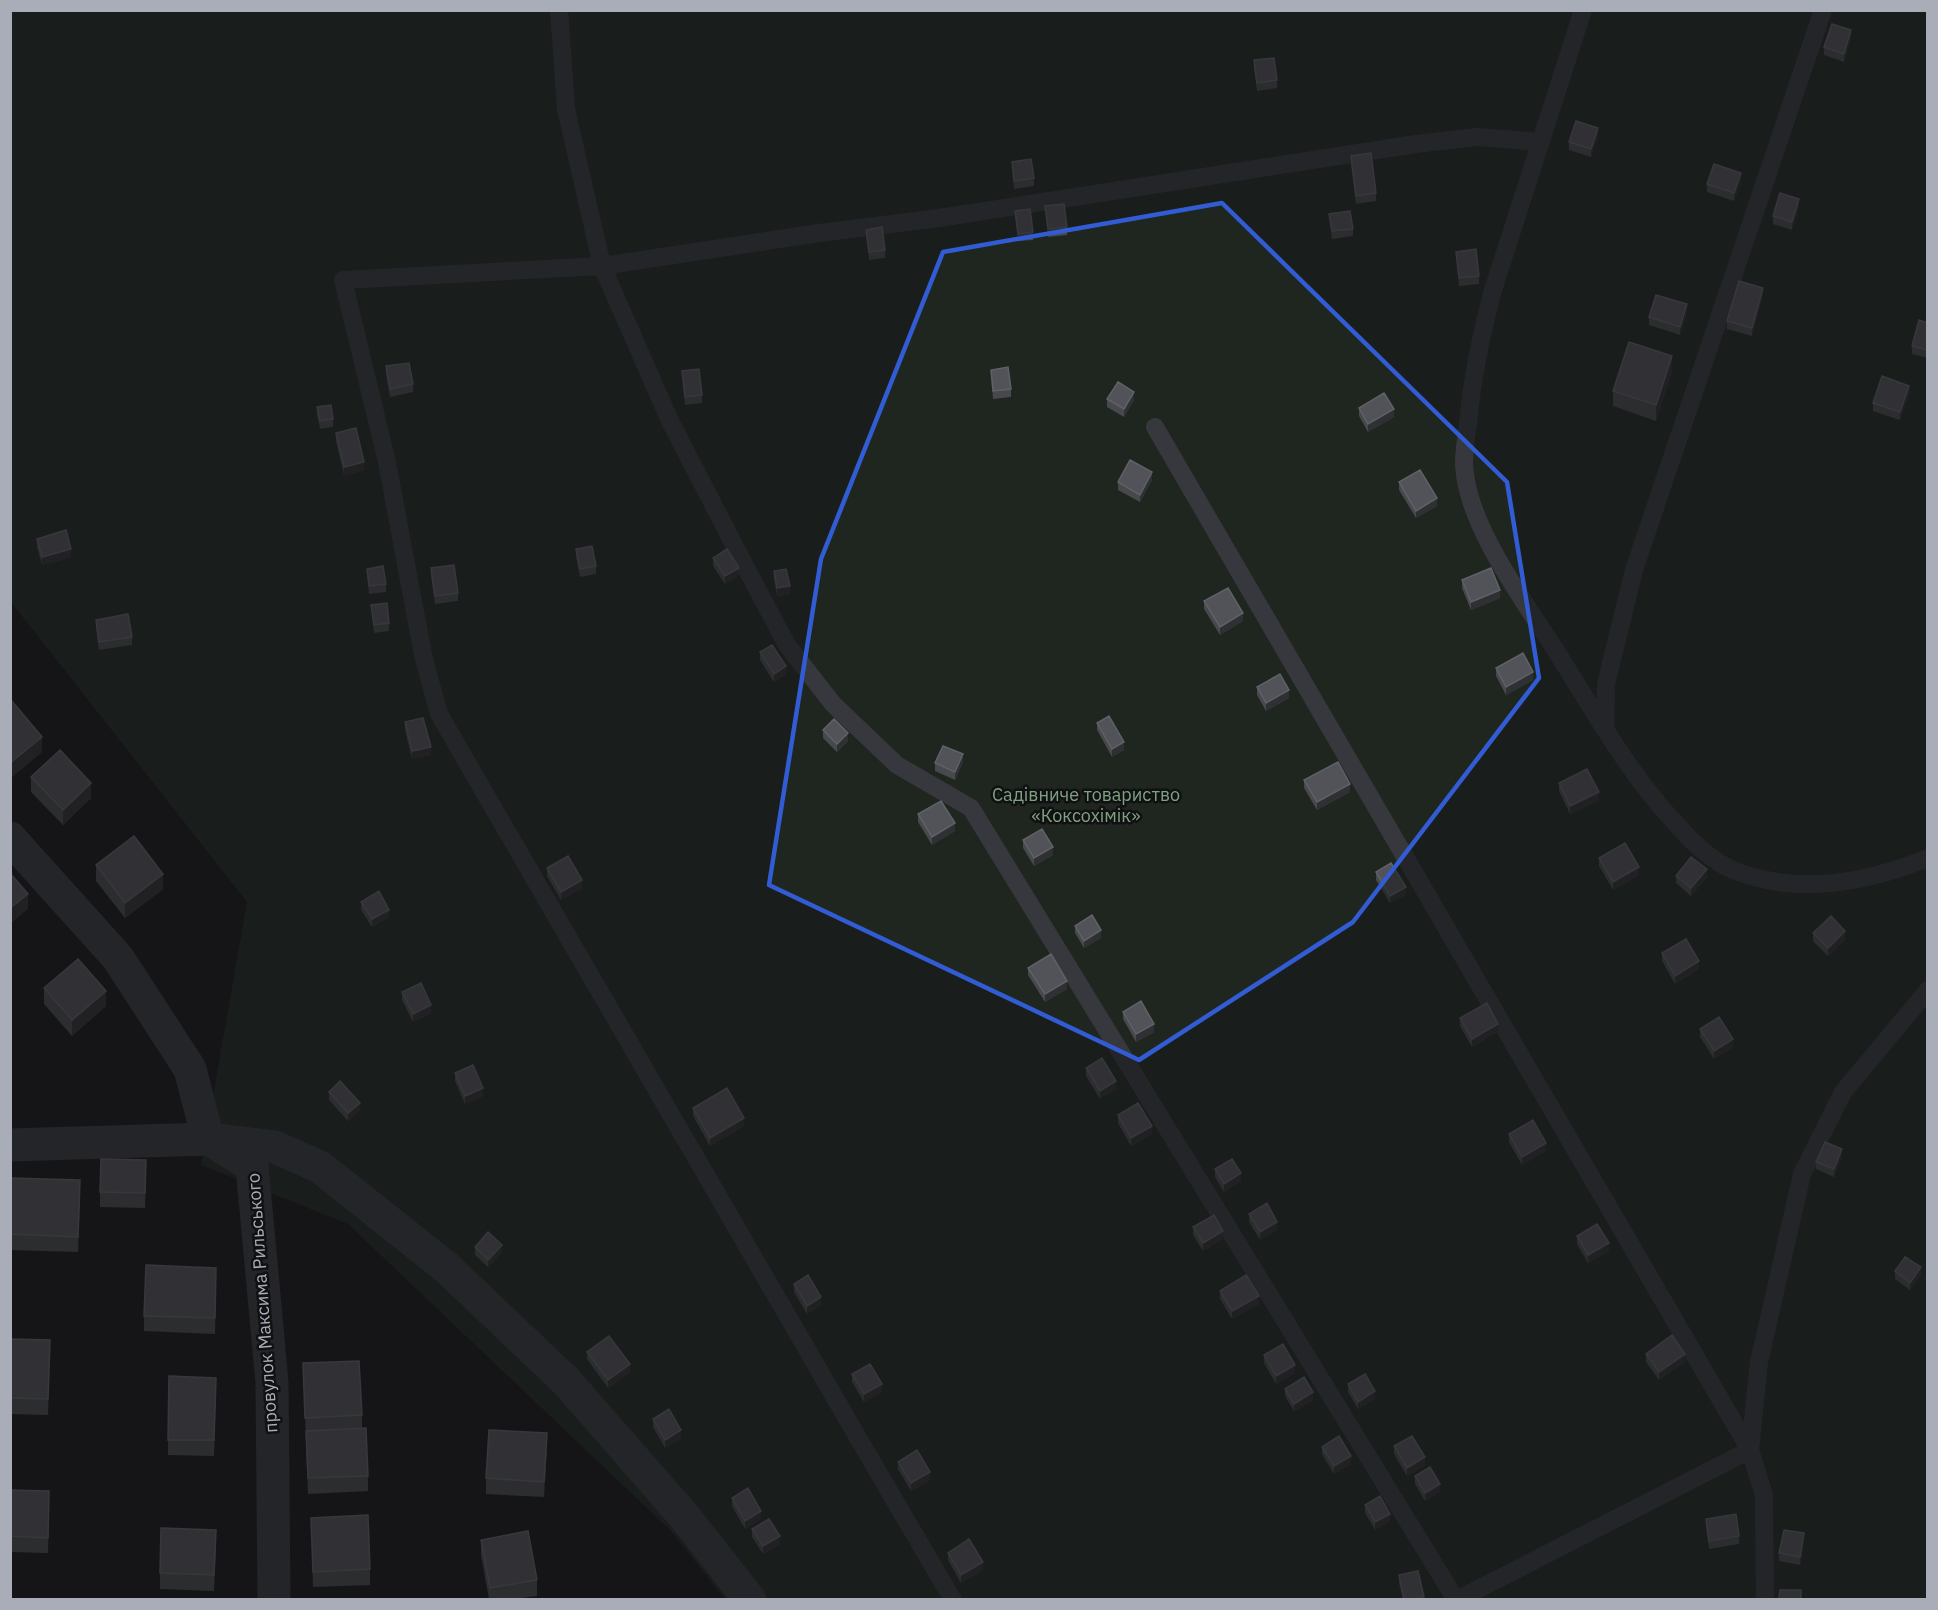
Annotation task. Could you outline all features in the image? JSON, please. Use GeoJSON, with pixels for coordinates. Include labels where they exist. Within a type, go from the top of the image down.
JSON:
{"type":"FeatureCollection","features":[{"type":"Feature","properties":{"kind":"street"},"geometry":{"type":"LineString","coordinates":[[10,838],[124,967],[190,1070],[208,1139]]}},
{"type":"Feature","properties":{"kind":"street"},"geometry":{"type":"LineString","coordinates":[[10,1145],[208,1139],[274,1147],[320,1167],[447,1268],[566,1381],[684,1516],[750,1599]]}},
{"type":"Feature","properties":{"kind":"street","name":"провулок Максима Рильського"},"geometry":{"type":"LineString","coordinates":[[208,1139],[252,1166],[272,1382],[274,1599]]}},
{"type":"Feature","properties":{"kind":"lane"},"geometry":{"type":"LineString","coordinates":[[558,10],[566,109],[602,266],[670,421],[788,645],[833,704],[897,765],[971,808],[1456,1599],[1750,1450]]}},
{"type":"Feature","properties":{"kind":"lane"},"geometry":{"type":"LineString","coordinates":[[1583,10],[1481,336],[1472,384],[1464,465],[1471,499],[1486,535],[1605,731],[1639,780],[1669,817],[1706,853],[1732,870],[1791,884],[1825,884],[1863,879],[1898,870],[1928,858]]}},
{"type":"Feature","properties":{"kind":"lane"},"geometry":{"type":"LineString","coordinates":[[1605,731],[1606,684],[1634,570],[1822,10]]}},
{"type":"Feature","properties":{"kind":"lane"},"geometry":{"type":"LineString","coordinates":[[954,1599],[864,1448],[439,714],[423,655],[387,462],[343,280],[602,266],[819,233],[939,218],[1416,144],[1477,137],[1541,142]]}},
{"type":"Feature","properties":{"kind":"lane"},"geometry":{"type":"LineString","coordinates":[[1155,428],[1750,1450],[1764,1496],[1765,1599]]}},
{"type":"Feature","properties":{"kind":"lane"},"geometry":{"type":"LineString","coordinates":[[1750,1450],[1759,1362],[1802,1174],[1842,1092],[1928,990]]}},
{"type":"Feature","properties":{"kind":"highlighted area"},"geometry":{"type":"Polygon","coordinates":[[[1222,203],[1507,482],[1539,678],[1353,922],[1139,1060],[769,885],[821,559],[943,252],[1222,203]]]}},
{"type":"Feature","properties":{"kind":"green space","name":"Садівниче товариство «Коксохімік»"},"geometry":{"type":"Polygon","coordinates":[[[11,11],[1927,11],[1927,1599],[725,1599],[671,1531],[348,1224],[201,1165],[247,902],[11,602],[11,11]]]}},
{"type":"Feature","properties":{"kind":"building"},"geometry":{"type":"Polygon","coordinates":[[[1832,24],[1851,30],[1844,54],[1824,47],[1832,24]]]}},
{"type":"Feature","properties":{"kind":"building"},"geometry":{"type":"Polygon","coordinates":[[[1274,58],[1277,80],[1257,83],[1254,60],[1274,58]]]}},
{"type":"Feature","properties":{"kind":"building"},"geometry":{"type":"Polygon","coordinates":[[[1576,121],[1598,128],[1591,149],[1569,142],[1576,121]]]}},
{"type":"Feature","properties":{"kind":"building"},"geometry":{"type":"Polygon","coordinates":[[[1371,153],[1376,193],[1356,196],[1351,156],[1371,153]]]}},
{"type":"Feature","properties":{"kind":"building"},"geometry":{"type":"Polygon","coordinates":[[[1031,159],[1034,178],[1014,181],[1012,162],[1031,159]]]}},
{"type":"Feature","properties":{"kind":"building"},"geometry":{"type":"Polygon","coordinates":[[[1714,164],[1741,173],[1734,193],[1707,184],[1714,164]]]}},
{"type":"Feature","properties":{"kind":"building"},"geometry":{"type":"Polygon","coordinates":[[[1780,193],[1799,199],[1792,222],[1773,216],[1780,193]]]}},
{"type":"Feature","properties":{"kind":"building"},"geometry":{"type":"Polygon","coordinates":[[[1064,204],[1067,227],[1048,229],[1045,206],[1064,204]]]}},
{"type":"Feature","properties":{"kind":"building"},"geometry":{"type":"Polygon","coordinates":[[[1030,209],[1033,232],[1018,234],[1015,211],[1030,209]]]}},
{"type":"Feature","properties":{"kind":"building"},"geometry":{"type":"Polygon","coordinates":[[[1350,211],[1353,229],[1332,231],[1329,214],[1350,211]]]}},
{"type":"Feature","properties":{"kind":"building"},"geometry":{"type":"Polygon","coordinates":[[[882,227],[885,250],[869,252],[866,230],[882,227]]]}},
{"type":"Feature","properties":{"kind":"building"},"geometry":{"type":"Polygon","coordinates":[[[1476,249],[1479,276],[1459,278],[1456,252],[1476,249]]]}},
{"type":"Feature","properties":{"kind":"building"},"geometry":{"type":"Polygon","coordinates":[[[1739,281],[1763,288],[1752,328],[1727,321],[1739,281]]]}},
{"type":"Feature","properties":{"kind":"building"},"geometry":{"type":"Polygon","coordinates":[[[1656,295],[1687,304],[1680,327],[1649,317],[1656,295]]]}},
{"type":"Feature","properties":{"kind":"building"},"geometry":{"type":"Polygon","coordinates":[[[1919,320],[1928,323],[1928,350],[1912,346],[1919,320]]]}},
{"type":"Feature","properties":{"kind":"building"},"geometry":{"type":"Polygon","coordinates":[[[1629,342],[1672,356],[1656,405],[1613,391],[1629,342]]]}},
{"type":"Feature","properties":{"kind":"building"},"geometry":{"type":"Polygon","coordinates":[[[409,363],[413,384],[390,389],[386,366],[409,363]]]}},
{"type":"Feature","properties":{"kind":"building"},"geometry":{"type":"Polygon","coordinates":[[[1008,367],[1011,389],[993,391],[991,370],[1008,367]]]}},
{"type":"Feature","properties":{"kind":"building"},"geometry":{"type":"Polygon","coordinates":[[[699,369],[702,395],[685,397],[682,371],[699,369]]]}},
{"type":"Feature","properties":{"kind":"building"},"geometry":{"type":"Polygon","coordinates":[[[1882,376],[1909,386],[1900,412],[1873,403],[1882,376]]]}},
{"type":"Feature","properties":{"kind":"building"},"geometry":{"type":"Polygon","coordinates":[[[1118,382],[1134,392],[1124,409],[1107,399],[1118,382]]]}},
{"type":"Feature","properties":{"kind":"building"},"geometry":{"type":"Polygon","coordinates":[[[1384,393],[1394,409],[1368,424],[1359,408],[1384,393]]]}},
{"type":"Feature","properties":{"kind":"building"},"geometry":{"type":"Polygon","coordinates":[[[331,405],[333,419],[320,421],[317,407],[331,405]]]}},
{"type":"Feature","properties":{"kind":"building"},"geometry":{"type":"Polygon","coordinates":[[[356,428],[364,462],[344,467],[336,433],[356,428]]]}},
{"type":"Feature","properties":{"kind":"building"},"geometry":{"type":"Polygon","coordinates":[[[1130,460],[1152,472],[1140,495],[1118,482],[1130,460]]]}},
{"type":"Feature","properties":{"kind":"building"},"geometry":{"type":"Polygon","coordinates":[[[1420,470],[1437,498],[1416,511],[1399,482],[1420,470]]]}},
{"type":"Feature","properties":{"kind":"building"},"geometry":{"type":"Polygon","coordinates":[[[66,530],[71,549],[42,557],[37,539],[66,530]]]}},
{"type":"Feature","properties":{"kind":"building"},"geometry":{"type":"Polygon","coordinates":[[[592,546],[596,566],[580,569],[576,549],[592,546]]]}},
{"type":"Feature","properties":{"kind":"building"},"geometry":{"type":"Polygon","coordinates":[[[727,549],[739,568],[725,576],[713,558],[727,549]]]}},
{"type":"Feature","properties":{"kind":"building"},"geometry":{"type":"Polygon","coordinates":[[[454,565],[458,593],[435,596],[431,568],[454,565]]]}},
{"type":"Feature","properties":{"kind":"building"},"geometry":{"type":"Polygon","coordinates":[[[383,566],[386,584],[369,586],[367,569],[383,566]]]}},
{"type":"Feature","properties":{"kind":"building"},"geometry":{"type":"Polygon","coordinates":[[[1491,568],[1500,590],[1471,602],[1462,580],[1491,568]]]}},
{"type":"Feature","properties":{"kind":"building"},"geometry":{"type":"Polygon","coordinates":[[[786,569],[790,586],[777,588],[774,571],[786,569]]]}},
{"type":"Feature","properties":{"kind":"building"},"geometry":{"type":"Polygon","coordinates":[[[1228,588],[1243,613],[1220,627],[1204,601],[1228,588]]]}},
{"type":"Feature","properties":{"kind":"building"},"geometry":{"type":"Polygon","coordinates":[[[387,603],[389,623],[374,625],[371,605],[387,603]]]}},
{"type":"Feature","properties":{"kind":"building"},"geometry":{"type":"Polygon","coordinates":[[[128,614],[132,637],[99,642],[96,620],[128,614]]]}},
{"type":"Feature","properties":{"kind":"building"},"geometry":{"type":"Polygon","coordinates":[[[772,645],[786,666],[774,674],[760,652],[772,645]]]}},
{"type":"Feature","properties":{"kind":"building"},"geometry":{"type":"Polygon","coordinates":[[[1523,653],[1533,672],[1506,687],[1496,668],[1523,653]]]}},
{"type":"Feature","properties":{"kind":"building"},"geometry":{"type":"Polygon","coordinates":[[[1280,674],[1289,690],[1266,703],[1257,687],[1280,674]]]}},
{"type":"Feature","properties":{"kind":"building"},"geometry":{"type":"Polygon","coordinates":[[[10,701],[42,737],[10,763],[10,701]]]}},
{"type":"Feature","properties":{"kind":"building"},"geometry":{"type":"Polygon","coordinates":[[[1109,716],[1124,742],[1112,749],[1097,723],[1109,716]]]}},
{"type":"Feature","properties":{"kind":"building"},"geometry":{"type":"Polygon","coordinates":[[[423,718],[431,747],[412,751],[405,722],[423,718]]]}},
{"type":"Feature","properties":{"kind":"building"},"geometry":{"type":"Polygon","coordinates":[[[834,719],[848,733],[837,744],[823,730],[834,719]]]}},
{"type":"Feature","properties":{"kind":"building"},"geometry":{"type":"Polygon","coordinates":[[[943,746],[963,754],[955,772],[935,763],[943,746]]]}},
{"type":"Feature","properties":{"kind":"building"},"geometry":{"type":"Polygon","coordinates":[[[60,750],[91,783],[63,810],[31,777],[60,750]]]}},
{"type":"Feature","properties":{"kind":"building"},"geometry":{"type":"Polygon","coordinates":[[[1338,762],[1350,784],[1317,802],[1304,780],[1338,762]]]}},
{"type":"Feature","properties":{"kind":"building"},"geometry":{"type":"Polygon","coordinates":[[[1587,769],[1599,792],[1570,806],[1559,783],[1587,769]]]}},
{"type":"Feature","properties":{"kind":"building"},"geometry":{"type":"Polygon","coordinates":[[[941,801],[955,823],[932,837],[918,814],[941,801]]]}},
{"type":"Feature","properties":{"kind":"building"},"geometry":{"type":"Polygon","coordinates":[[[1042,829],[1053,847],[1034,858],[1023,840],[1042,829]]]}},
{"type":"Feature","properties":{"kind":"building"},"geometry":{"type":"Polygon","coordinates":[[[134,836],[163,874],[125,903],[96,865],[134,836]]]}},
{"type":"Feature","properties":{"kind":"building"},"geometry":{"type":"Polygon","coordinates":[[[1625,843],[1639,867],[1613,882],[1599,858],[1625,843]]]}},
{"type":"Feature","properties":{"kind":"building"},"geometry":{"type":"Polygon","coordinates":[[[568,856],[582,880],[561,892],[547,868],[568,856]]]}},
{"type":"Feature","properties":{"kind":"building"},"geometry":{"type":"Polygon","coordinates":[[[1691,857],[1707,869],[1691,888],[1676,876],[1691,857]]]}},
{"type":"Feature","properties":{"kind":"building"},"geometry":{"type":"Polygon","coordinates":[[[1391,863],[1406,887],[1390,896],[1376,872],[1391,863]]]}},
{"type":"Feature","properties":{"kind":"building"},"geometry":{"type":"Polygon","coordinates":[[[10,873],[28,894],[10,908],[10,873]]]}},
{"type":"Feature","properties":{"kind":"building"},"geometry":{"type":"Polygon","coordinates":[[[379,891],[389,910],[372,919],[361,902],[379,891]]]}},
{"type":"Feature","properties":{"kind":"building"},"geometry":{"type":"Polygon","coordinates":[[[1092,915],[1101,930],[1084,941],[1075,926],[1092,915]]]}},
{"type":"Feature","properties":{"kind":"building"},"geometry":{"type":"Polygon","coordinates":[[[1831,916],[1845,931],[1828,948],[1813,933],[1831,916]]]}},
{"type":"Feature","properties":{"kind":"building"},"geometry":{"type":"Polygon","coordinates":[[[1686,939],[1699,961],[1675,976],[1662,953],[1686,939]]]}},
{"type":"Feature","properties":{"kind":"building"},"geometry":{"type":"Polygon","coordinates":[[[1051,954],[1067,981],[1045,994],[1028,968],[1051,954]]]}},
{"type":"Feature","properties":{"kind":"building"},"geometry":{"type":"Polygon","coordinates":[[[78,959],[106,991],[72,1020],[44,988],[78,959]]]}},
{"type":"Feature","properties":{"kind":"building"},"geometry":{"type":"Polygon","coordinates":[[[421,983],[431,1005],[413,1014],[402,992],[421,983]]]}},
{"type":"Feature","properties":{"kind":"building"},"geometry":{"type":"Polygon","coordinates":[[[1141,1001],[1154,1024],[1136,1034],[1123,1012],[1141,1001]]]}},
{"type":"Feature","properties":{"kind":"building"},"geometry":{"type":"Polygon","coordinates":[[[1487,1003],[1498,1024],[1472,1039],[1460,1018],[1487,1003]]]}},
{"type":"Feature","properties":{"kind":"building"},"geometry":{"type":"Polygon","coordinates":[[[1719,1017],[1733,1039],[1714,1051],[1700,1029],[1719,1017]]]}},
{"type":"Feature","properties":{"kind":"building"},"geometry":{"type":"Polygon","coordinates":[[[1102,1058],[1116,1081],[1100,1091],[1086,1068],[1102,1058]]]}},
{"type":"Feature","properties":{"kind":"building"},"geometry":{"type":"Polygon","coordinates":[[[473,1065],[483,1088],[465,1096],[455,1073],[473,1065]]]}},
{"type":"Feature","properties":{"kind":"building"},"geometry":{"type":"Polygon","coordinates":[[[340,1081],[360,1103],[348,1113],[329,1092],[340,1081]]]}},
{"type":"Feature","properties":{"kind":"building"},"geometry":{"type":"Polygon","coordinates":[[[727,1088],[744,1118],[710,1138],[693,1108],[727,1088]]]}},
{"type":"Feature","properties":{"kind":"building"},"geometry":{"type":"Polygon","coordinates":[[[1138,1103],[1152,1126],[1131,1138],[1118,1115],[1138,1103]]]}},
{"type":"Feature","properties":{"kind":"building"},"geometry":{"type":"Polygon","coordinates":[[[1533,1120],[1546,1143],[1522,1157],[1509,1134],[1533,1120]]]}},
{"type":"Feature","properties":{"kind":"building"},"geometry":{"type":"Polygon","coordinates":[[[1825,1142],[1842,1149],[1834,1169],[1816,1162],[1825,1142]]]}},
{"type":"Feature","properties":{"kind":"building"},"geometry":{"type":"Polygon","coordinates":[[[101,1159],[146,1160],[145,1193],[100,1192],[101,1159]]]}},
{"type":"Feature","properties":{"kind":"building"},"geometry":{"type":"Polygon","coordinates":[[[1232,1159],[1241,1173],[1224,1184],[1215,1169],[1232,1159]]]}},
{"type":"Feature","properties":{"kind":"building"},"geometry":{"type":"Polygon","coordinates":[[[10,1178],[80,1180],[78,1237],[10,1234],[10,1178]]]}},
{"type":"Feature","properties":{"kind":"building"},"geometry":{"type":"Polygon","coordinates":[[[1267,1203],[1277,1222],[1260,1232],[1249,1214],[1267,1203]]]}},
{"type":"Feature","properties":{"kind":"building"},"geometry":{"type":"Polygon","coordinates":[[[1214,1215],[1223,1231],[1203,1243],[1193,1227],[1214,1215]]]}},
{"type":"Feature","properties":{"kind":"building"},"geometry":{"type":"Polygon","coordinates":[[[1597,1224],[1609,1243],[1588,1255],[1577,1236],[1597,1224]]]}},
{"type":"Feature","properties":{"kind":"building"},"geometry":{"type":"Polygon","coordinates":[[[488,1232],[502,1245],[488,1260],[475,1247],[488,1232]]]}},
{"type":"Feature","properties":{"kind":"building"},"geometry":{"type":"Polygon","coordinates":[[[1905,1257],[1921,1267],[1910,1283],[1895,1271],[1905,1257]]]}},
{"type":"Feature","properties":{"kind":"building"},"geometry":{"type":"Polygon","coordinates":[[[146,1265],[216,1268],[215,1318],[144,1316],[146,1265]]]}},
{"type":"Feature","properties":{"kind":"building"},"geometry":{"type":"Polygon","coordinates":[[[808,1275],[821,1297],[807,1306],[794,1284],[808,1275]]]}},
{"type":"Feature","properties":{"kind":"building"},"geometry":{"type":"Polygon","coordinates":[[[1246,1275],[1259,1296],[1232,1311],[1220,1291],[1246,1275]]]}},
{"type":"Feature","properties":{"kind":"building"},"geometry":{"type":"Polygon","coordinates":[[[1672,1335],[1685,1354],[1659,1372],[1646,1354],[1672,1335]]]}},
{"type":"Feature","properties":{"kind":"building"},"geometry":{"type":"Polygon","coordinates":[[[609,1336],[630,1364],[608,1380],[587,1352],[609,1336]]]}},
{"type":"Feature","properties":{"kind":"building"},"geometry":{"type":"Polygon","coordinates":[[[10,1339],[50,1340],[48,1399],[10,1398],[10,1339]]]}},
{"type":"Feature","properties":{"kind":"building"},"geometry":{"type":"Polygon","coordinates":[[[1283,1344],[1295,1365],[1276,1376],[1264,1355],[1283,1344]]]}},
{"type":"Feature","properties":{"kind":"building"},"geometry":{"type":"Polygon","coordinates":[[[359,1361],[362,1415],[305,1418],[303,1363],[359,1361]]]}},
{"type":"Feature","properties":{"kind":"building"},"geometry":{"type":"Polygon","coordinates":[[[870,1364],[882,1384],[864,1394],[852,1374],[870,1364]]]}},
{"type":"Feature","properties":{"kind":"building"},"geometry":{"type":"Polygon","coordinates":[[[1365,1374],[1375,1391],[1358,1402],[1348,1384],[1365,1374]]]}},
{"type":"Feature","properties":{"kind":"building"},"geometry":{"type":"Polygon","coordinates":[[[169,1376],[216,1378],[214,1440],[168,1440],[169,1376]]]}},
{"type":"Feature","properties":{"kind":"building"},"geometry":{"type":"Polygon","coordinates":[[[1304,1377],[1313,1392],[1294,1404],[1285,1389],[1304,1377]]]}},
{"type":"Feature","properties":{"kind":"building"},"geometry":{"type":"Polygon","coordinates":[[[669,1409],[681,1430],[665,1440],[653,1419],[669,1409]]]}},
{"type":"Feature","properties":{"kind":"building"},"geometry":{"type":"Polygon","coordinates":[[[366,1428],[368,1476],[308,1478],[306,1431],[366,1428]]]}},
{"type":"Feature","properties":{"kind":"building"},"geometry":{"type":"Polygon","coordinates":[[[489,1430],[547,1433],[544,1482],[486,1478],[489,1430]]]}},
{"type":"Feature","properties":{"kind":"building"},"geometry":{"type":"Polygon","coordinates":[[[1339,1436],[1351,1456],[1334,1466],[1322,1447],[1339,1436]]]}},
{"type":"Feature","properties":{"kind":"building"},"geometry":{"type":"Polygon","coordinates":[[[1412,1436],[1425,1457],[1407,1468],[1394,1446],[1412,1436]]]}},
{"type":"Feature","properties":{"kind":"building"},"geometry":{"type":"Polygon","coordinates":[[[917,1450],[930,1472],[911,1483],[898,1462],[917,1450]]]}},
{"type":"Feature","properties":{"kind":"building"},"geometry":{"type":"Polygon","coordinates":[[[1430,1467],[1440,1484],[1425,1493],[1415,1476],[1430,1467]]]}},
{"type":"Feature","properties":{"kind":"building"},"geometry":{"type":"Polygon","coordinates":[[[748,1488],[761,1511],[745,1521],[732,1498],[748,1488]]]}},
{"type":"Feature","properties":{"kind":"building"},"geometry":{"type":"Polygon","coordinates":[[[10,1490],[49,1491],[48,1538],[10,1536],[10,1490]]]}},
{"type":"Feature","properties":{"kind":"building"},"geometry":{"type":"Polygon","coordinates":[[[1380,1496],[1390,1514],[1375,1522],[1365,1505],[1380,1496]]]}},
{"type":"Feature","properties":{"kind":"building"},"geometry":{"type":"Polygon","coordinates":[[[1736,1514],[1739,1536],[1709,1541],[1706,1519],[1736,1514]]]}},
{"type":"Feature","properties":{"kind":"building"},"geometry":{"type":"Polygon","coordinates":[[[368,1515],[370,1569],[313,1572],[311,1518],[368,1515]]]}},
{"type":"Feature","properties":{"kind":"building"},"geometry":{"type":"Polygon","coordinates":[[[769,1519],[780,1536],[763,1546],[752,1529],[769,1519]]]}},
{"type":"Feature","properties":{"kind":"building"},"geometry":{"type":"Polygon","coordinates":[[[161,1528],[216,1530],[214,1575],[160,1573],[161,1528]]]}},
{"type":"Feature","properties":{"kind":"building"},"geometry":{"type":"Polygon","coordinates":[[[1784,1530],[1804,1533],[1800,1557],[1779,1553],[1784,1530]]]}},
{"type":"Feature","properties":{"kind":"building"},"geometry":{"type":"Polygon","coordinates":[[[528,1531],[537,1580],[490,1588],[481,1540],[528,1531]]]}},
{"type":"Feature","properties":{"kind":"building"},"geometry":{"type":"Polygon","coordinates":[[[969,1539],[983,1562],[961,1575],[948,1553],[969,1539]]]}},
{"type":"Feature","properties":{"kind":"building"},"geometry":{"type":"Polygon","coordinates":[[[1418,1571],[1424,1597],[1404,1599],[1399,1575],[1418,1571]]]}},
{"type":"Feature","properties":{"kind":"building"},"geometry":{"type":"Polygon","coordinates":[[[1780,1590],[1801,1590],[1801,1599],[1779,1599],[1780,1590]]]}}]}
